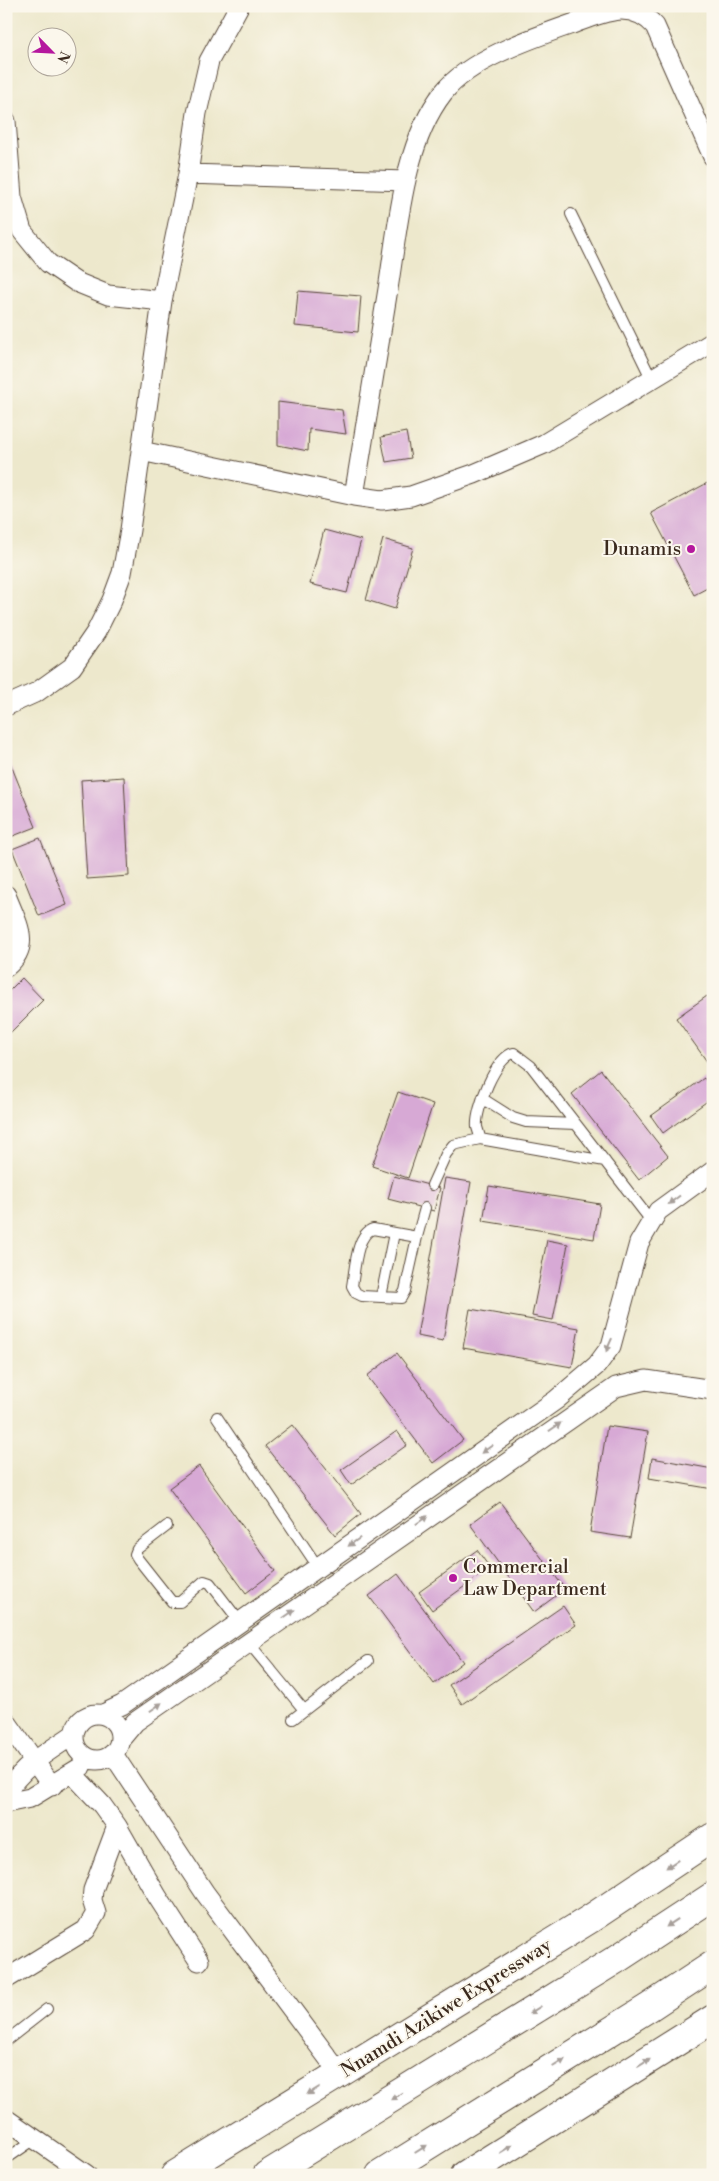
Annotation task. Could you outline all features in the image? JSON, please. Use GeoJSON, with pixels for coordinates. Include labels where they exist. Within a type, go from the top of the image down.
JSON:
{"type":"FeatureCollection","features":[{"type":"Feature","properties":{"kind":"highway","name":"Nnamdi Azikiwe Expressway"},"geometry":{"type":"LineString","coordinates":[[175,2175],[590,1919],[713,1837]]}},
{"type":"Feature","properties":{"kind":"highway"},"geometry":{"type":"LineString","coordinates":[[267,2175],[620,1958],[713,1896]]}},
{"type":"Feature","properties":{"kind":"highway"},"geometry":{"type":"LineString","coordinates":[[380,2175],[648,2008],[713,1965]]}},
{"type":"Feature","properties":{"kind":"highway"},"geometry":{"type":"LineString","coordinates":[[465,2175],[713,2019]]}},
{"type":"Feature","properties":{"kind":"street"},"geometry":{"type":"LineString","coordinates":[[6,706],[37,692],[72,667],[96,632],[112,600],[122,573],[162,301],[188,174],[197,113],[209,61],[239,6]]}},
{"type":"Feature","properties":{"kind":"street"},"geometry":{"type":"LineString","coordinates":[[354,496],[406,182],[423,126],[444,92],[473,66],[552,31],[611,9],[632,6],[647,15],[655,26],[713,157]]}},
{"type":"Feature","properties":{"kind":"street"},"geometry":{"type":"LineString","coordinates":[[6,121],[12,197],[22,231],[48,263],[76,282],[108,295],[162,301]]}},
{"type":"Feature","properties":{"kind":"street"},"geometry":{"type":"LineString","coordinates":[[188,174],[406,182]]}},
{"type":"Feature","properties":{"kind":"street"},"geometry":{"type":"LineString","coordinates":[[141,451],[354,496],[382,500],[411,496],[474,474],[544,444],[713,342]]}},
{"type":"Feature","properties":{"kind":"street"},"geometry":{"type":"LineString","coordinates":[[6,895],[22,937],[22,948],[17,958],[6,967]]}},
{"type":"Feature","properties":{"kind":"street"},"geometry":{"type":"LineString","coordinates":[[90,1760],[77,1750],[74,1735],[76,1727],[87,1716],[103,1714],[122,1705],[556,1400],[597,1365],[610,1346],[639,1243],[658,1211],[713,1171]]}},
{"type":"Feature","properties":{"kind":"street"},"geometry":{"type":"LineString","coordinates":[[6,1803],[30,1798],[52,1786],[90,1760],[106,1759],[135,1722],[616,1387],[646,1380],[713,1390]]}},
{"type":"Feature","properties":{"kind":"street"},"geometry":{"type":"LineString","coordinates":[[122,1705],[135,1722]]}},
{"type":"Feature","properties":{"kind":"street"},"geometry":{"type":"LineString","coordinates":[[103,1714],[116,1724],[117,1747],[205,1893],[340,2074]]}},
{"type":"Feature","properties":{"kind":"street"},"geometry":{"type":"LineString","coordinates":[[6,1722],[52,1786]]}},
{"type":"Feature","properties":{"kind":"street"},"geometry":{"type":"LineString","coordinates":[[6,1793],[17,1776],[34,1761],[74,1735]]}},
{"type":"Feature","properties":{"kind":"street"},"geometry":{"type":"LineString","coordinates":[[72,1773],[102,1805],[117,1826],[157,1896],[199,1961]]}},
{"type":"Feature","properties":{"kind":"street"},"geometry":{"type":"LineString","coordinates":[[6,1979],[86,1930],[96,1913],[92,1900],[93,1890],[117,1826]]}},
{"type":"Feature","properties":{"kind":"street"},"geometry":{"type":"LineString","coordinates":[[6,2119],[87,2175]]}},
{"type":"Feature","properties":{"kind":"lane"},"geometry":{"type":"LineString","coordinates":[[571,214],[652,380]]}},
{"type":"Feature","properties":{"kind":"lane"},"geometry":{"type":"LineString","coordinates":[[480,1139],[477,1127],[483,1100],[491,1077],[504,1057],[514,1053],[531,1066],[652,1222]]}},
{"type":"Feature","properties":{"kind":"lane"},"geometry":{"type":"LineString","coordinates":[[483,1100],[512,1118],[526,1122],[576,1124]]}},
{"type":"Feature","properties":{"kind":"lane"},"geometry":{"type":"LineString","coordinates":[[432,1185],[446,1154],[453,1145],[480,1139],[605,1161]]}},
{"type":"Feature","properties":{"kind":"lane"},"geometry":{"type":"LineString","coordinates":[[417,1237],[373,1229],[368,1231],[362,1238],[352,1286],[356,1293],[362,1296],[401,1298],[405,1291],[425,1208]]}},
{"type":"Feature","properties":{"kind":"lane"},"geometry":{"type":"LineString","coordinates":[[381,1297],[394,1233]]}},
{"type":"Feature","properties":{"kind":"lane"},"geometry":{"type":"LineString","coordinates":[[216,1417],[318,1567]]}},
{"type":"Feature","properties":{"kind":"lane"},"geometry":{"type":"LineString","coordinates":[[167,1526],[137,1549],[135,1554],[138,1559],[172,1602],[180,1602],[204,1581],[210,1583],[240,1622]]}},
{"type":"Feature","properties":{"kind":"lane"},"geometry":{"type":"LineString","coordinates":[[248,1642],[304,1710]]}},
{"type":"Feature","properties":{"kind":"lane"},"geometry":{"type":"LineString","coordinates":[[293,1719],[368,1661]]}},
{"type":"Feature","properties":{"kind":"lane"},"geometry":{"type":"LineString","coordinates":[[6,2042],[48,2009]]}},
{"type":"Feature","properties":{"kind":"lane"},"geometry":{"type":"LineString","coordinates":[[6,2159],[35,2138]]}},
{"type":"Feature","properties":{"kind":"building"},"geometry":{"type":"Polygon","coordinates":[[[298,291],[361,296],[358,332],[295,326],[298,291]]]}},
{"type":"Feature","properties":{"kind":"building"},"geometry":{"type":"Polygon","coordinates":[[[278,402],[342,410],[346,434],[309,429],[308,451],[278,445],[278,402]]]}},
{"type":"Feature","properties":{"kind":"building"},"geometry":{"type":"Polygon","coordinates":[[[406,432],[411,458],[386,462],[381,437],[406,432]]]}},
{"type":"Feature","properties":{"kind":"building","name":"Dunamis"},"geometry":{"type":"Polygon","coordinates":[[[713,480],[713,585],[694,595],[651,513],[713,480]]]}},
{"type":"Feature","properties":{"kind":"building"},"geometry":{"type":"Polygon","coordinates":[[[324,530],[361,540],[347,593],[310,584],[324,530]]]}},
{"type":"Feature","properties":{"kind":"building"},"geometry":{"type":"Polygon","coordinates":[[[383,539],[413,548],[395,609],[366,600],[383,539]]]}},
{"type":"Feature","properties":{"kind":"building"},"geometry":{"type":"Polygon","coordinates":[[[9,760],[36,827],[8,838],[6,833],[6,761],[9,760]]]}},
{"type":"Feature","properties":{"kind":"building"},"geometry":{"type":"Polygon","coordinates":[[[124,777],[129,876],[87,879],[81,780],[124,777]]]}},
{"type":"Feature","properties":{"kind":"building"},"geometry":{"type":"Polygon","coordinates":[[[40,838],[67,905],[39,916],[12,849],[40,838]]]}},
{"type":"Feature","properties":{"kind":"building"},"geometry":{"type":"Polygon","coordinates":[[[22,978],[43,1000],[6,1037],[6,994],[22,978]]]}},
{"type":"Feature","properties":{"kind":"building"},"geometry":{"type":"Polygon","coordinates":[[[707,996],[713,1003],[713,1070],[676,1018],[707,996]]]}},
{"type":"Feature","properties":{"kind":"building"},"geometry":{"type":"Polygon","coordinates":[[[601,1070],[668,1156],[639,1180],[572,1094],[601,1070]]]}},
{"type":"Feature","properties":{"kind":"building"},"geometry":{"type":"Polygon","coordinates":[[[704,1078],[713,1090],[713,1097],[663,1133],[651,1116],[704,1078]]]}},
{"type":"Feature","properties":{"kind":"building"},"geometry":{"type":"Polygon","coordinates":[[[398,1092],[433,1104],[408,1178],[372,1166],[398,1092]]]}},
{"type":"Feature","properties":{"kind":"building"},"geometry":{"type":"Polygon","coordinates":[[[394,1176],[440,1188],[434,1211],[388,1199],[394,1176]]]}},
{"type":"Feature","properties":{"kind":"building"},"geometry":{"type":"Polygon","coordinates":[[[445,1178],[471,1182],[443,1341],[417,1336],[445,1178]]]}},
{"type":"Feature","properties":{"kind":"building"},"geometry":{"type":"Polygon","coordinates":[[[489,1186],[600,1204],[594,1239],[483,1221],[489,1186]]]}},
{"type":"Feature","properties":{"kind":"building"},"geometry":{"type":"Polygon","coordinates":[[[547,1240],[568,1244],[553,1320],[532,1316],[547,1240]]]}},
{"type":"Feature","properties":{"kind":"building"},"geometry":{"type":"Polygon","coordinates":[[[470,1309],[579,1328],[572,1367],[463,1348],[470,1309]]]}},
{"type":"Feature","properties":{"kind":"building"},"geometry":{"type":"Polygon","coordinates":[[[397,1353],[463,1440],[433,1463],[367,1376],[397,1353]]]}},
{"type":"Feature","properties":{"kind":"building"},"geometry":{"type":"Polygon","coordinates":[[[292,1425],[361,1514],[335,1535],[265,1446],[292,1425]]]}},
{"type":"Feature","properties":{"kind":"building"},"geometry":{"type":"Polygon","coordinates":[[[607,1426],[648,1432],[630,1538],[590,1532],[607,1426]]]}},
{"type":"Feature","properties":{"kind":"building"},"geometry":{"type":"Polygon","coordinates":[[[397,1431],[407,1445],[351,1485],[341,1470],[397,1431]]]}},
{"type":"Feature","properties":{"kind":"building"},"geometry":{"type":"Polygon","coordinates":[[[652,1458],[713,1469],[713,1489],[649,1478],[652,1458]]]}},
{"type":"Feature","properties":{"kind":"building"},"geometry":{"type":"Polygon","coordinates":[[[199,1466],[275,1571],[246,1593],[169,1488],[199,1466]]]}},
{"type":"Feature","properties":{"kind":"building"},"geometry":{"type":"Polygon","coordinates":[[[500,1502],[565,1589],[534,1612],[470,1524],[500,1502]]]}},
{"type":"Feature","properties":{"kind":"building"},"geometry":{"type":"Polygon","coordinates":[[[477,1550],[490,1568],[432,1610],[419,1592],[477,1550]]]}},
{"type":"Feature","properties":{"kind":"building"},"geometry":{"type":"Polygon","coordinates":[[[398,1574],[463,1662],[434,1684],[369,1596],[398,1574]]]}},
{"type":"Feature","properties":{"kind":"building"},"geometry":{"type":"Polygon","coordinates":[[[563,1606],[576,1625],[462,1704],[449,1685],[563,1606]]]}},
{"type":"Feature","properties":{"kind":"place","name":"Dunamis"},"geometry":{"type":"Point","coordinates":[691,549]}},
{"type":"Feature","properties":{"kind":"place","name":"Commercial Law Department"},"geometry":{"type":"Point","coordinates":[453,1578]}}]}
